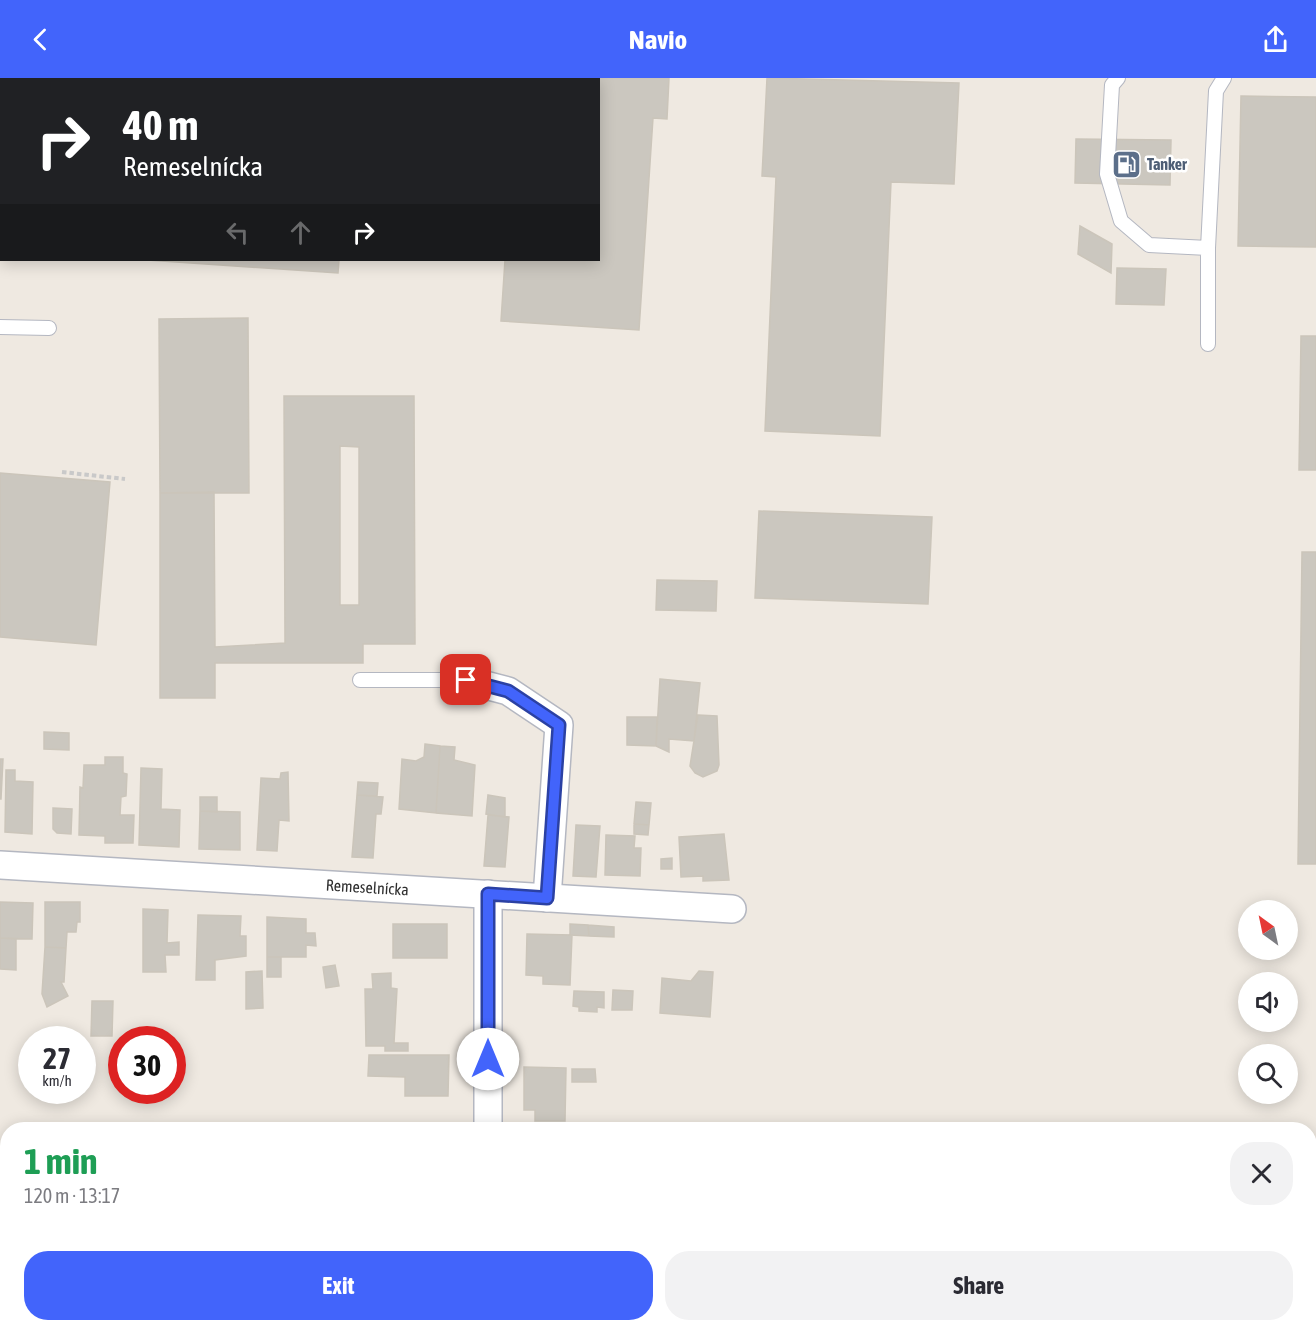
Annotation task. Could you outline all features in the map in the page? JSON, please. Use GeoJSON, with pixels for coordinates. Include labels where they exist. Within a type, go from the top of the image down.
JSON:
{"type":"FeatureCollection","features":[{"type":"Feature","properties":{"kind":"street"},"geometry":{"type":"LineString","coordinates":[[466,680],[508,691],[559,725],[547,898]]}},
{"type":"Feature","properties":{"kind":"street","name":"Remeselnícka"},"geometry":{"type":"LineString","coordinates":[[0,865],[732,909]]}},
{"type":"Feature","properties":{"kind":"street"},"geometry":{"type":"LineString","coordinates":[[488,894],[488,1122]]}},
{"type":"Feature","properties":{"kind":"lane"},"geometry":{"type":"LineString","coordinates":[[1118,78],[1112,85],[1107,174],[1121,221],[1149,245],[1208,248]]}},
{"type":"Feature","properties":{"kind":"lane"},"geometry":{"type":"LineString","coordinates":[[1208,344],[1208,248],[1216,91],[1224,78]]}},
{"type":"Feature","properties":{"kind":"lane"},"geometry":{"type":"LineString","coordinates":[[0,327],[49,328]]}},
{"type":"Feature","properties":{"kind":"lane"},"geometry":{"type":"LineString","coordinates":[[360,680],[466,680]]}},
{"type":"Feature","properties":{"kind":"path"},"geometry":{"type":"LineString","coordinates":[[62,472],[125,479]]}},
{"type":"Feature","properties":{"kind":"building"},"geometry":{"type":"Polygon","coordinates":[[[600,78],[669,78],[667,119],[653,118],[639,330],[501,321],[505,261],[600,261],[600,78]]]}},
{"type":"Feature","properties":{"kind":"building"},"geometry":{"type":"Polygon","coordinates":[[[767,78],[959,83],[954,184],[891,182],[880,436],[765,431],[776,177],[762,176],[767,78]]]}},
{"type":"Feature","properties":{"kind":"building"},"geometry":{"type":"Polygon","coordinates":[[[1241,96],[1316,97],[1316,247],[1238,246],[1241,96]]]}},
{"type":"Feature","properties":{"kind":"building"},"geometry":{"type":"Polygon","coordinates":[[[1076,139],[1171,140],[1170,185],[1075,183],[1076,139]]]}},
{"type":"Feature","properties":{"kind":"building"},"geometry":{"type":"Polygon","coordinates":[[[1080,226],[1112,244],[1111,273],[1078,254],[1080,226]]]}},
{"type":"Feature","properties":{"kind":"building"},"geometry":{"type":"Polygon","coordinates":[[[162,261],[339,261],[338,273],[162,261]]]}},
{"type":"Feature","properties":{"kind":"building"},"geometry":{"type":"Polygon","coordinates":[[[1117,268],[1166,269],[1164,305],[1116,304],[1117,268]]]}},
{"type":"Feature","properties":{"kind":"building"},"geometry":{"type":"Polygon","coordinates":[[[248,318],[249,493],[160,493],[159,319],[248,318]]]}},
{"type":"Feature","properties":{"kind":"building"},"geometry":{"type":"Polygon","coordinates":[[[1301,336],[1316,336],[1316,470],[1299,470],[1301,336]]]}},
{"type":"Feature","properties":{"kind":"building"},"geometry":{"type":"Polygon","coordinates":[[[284,396],[414,396],[415,644],[363,644],[363,663],[215,663],[215,698],[160,698],[160,493],[214,492],[215,647],[285,643],[284,396]],[[340,446],[340,605],[359,605],[359,447],[340,446]]]}},
{"type":"Feature","properties":{"kind":"building"},"geometry":{"type":"Polygon","coordinates":[[[0,473],[110,482],[96,645],[0,637],[0,473]]]}},
{"type":"Feature","properties":{"kind":"building"},"geometry":{"type":"Polygon","coordinates":[[[759,511],[932,517],[928,604],[755,598],[759,511]]]}},
{"type":"Feature","properties":{"kind":"building"},"geometry":{"type":"Polygon","coordinates":[[[1302,552],[1316,552],[1316,864],[1298,864],[1302,552]]]}},
{"type":"Feature","properties":{"kind":"building"},"geometry":{"type":"Polygon","coordinates":[[[657,580],[717,581],[716,611],[656,610],[657,580]]]}},
{"type":"Feature","properties":{"kind":"building"},"geometry":{"type":"Polygon","coordinates":[[[660,679],[700,683],[694,741],[669,739],[669,752],[656,746],[660,679]]]}},
{"type":"Feature","properties":{"kind":"building"},"geometry":{"type":"Polygon","coordinates":[[[698,715],[717,716],[719,765],[717,771],[703,777],[695,773],[690,766],[698,715]]]}},
{"type":"Feature","properties":{"kind":"building"},"geometry":{"type":"Polygon","coordinates":[[[627,717],[657,717],[656,746],[627,745],[627,717]]]}},
{"type":"Feature","properties":{"kind":"building"},"geometry":{"type":"Polygon","coordinates":[[[44,732],[69,733],[69,750],[44,749],[44,732]]]}},
{"type":"Feature","properties":{"kind":"building"},"geometry":{"type":"Polygon","coordinates":[[[425,744],[440,746],[436,813],[399,809],[402,759],[416,761],[424,757],[425,744]]]}},
{"type":"Feature","properties":{"kind":"building"},"geometry":{"type":"Polygon","coordinates":[[[440,746],[455,747],[454,760],[475,765],[472,816],[436,813],[440,746]]]}},
{"type":"Feature","properties":{"kind":"building"},"geometry":{"type":"Polygon","coordinates":[[[105,757],[123,757],[123,773],[127,774],[126,796],[121,797],[120,815],[134,815],[133,843],[105,843],[105,836],[79,835],[80,787],[83,788],[84,765],[105,765],[105,757]]]}},
{"type":"Feature","properties":{"kind":"building"},"geometry":{"type":"Polygon","coordinates":[[[0,759],[3,759],[1,799],[0,799],[0,759]]]}},
{"type":"Feature","properties":{"kind":"building"},"geometry":{"type":"Polygon","coordinates":[[[141,768],[162,769],[161,809],[180,810],[179,847],[139,845],[141,768]]]}},
{"type":"Feature","properties":{"kind":"building"},"geometry":{"type":"Polygon","coordinates":[[[6,770],[15,770],[15,781],[33,782],[32,834],[5,832],[6,770]]]}},
{"type":"Feature","properties":{"kind":"building"},"geometry":{"type":"Polygon","coordinates":[[[288,772],[289,821],[279,820],[277,851],[257,850],[261,778],[280,779],[281,773],[288,772]]]}},
{"type":"Feature","properties":{"kind":"building"},"geometry":{"type":"Polygon","coordinates":[[[358,782],[378,783],[377,796],[357,795],[358,782]]]}},
{"type":"Feature","properties":{"kind":"building"},"geometry":{"type":"Polygon","coordinates":[[[357,795],[383,797],[381,814],[376,814],[373,858],[352,857],[357,795]]]}},
{"type":"Feature","properties":{"kind":"building"},"geometry":{"type":"Polygon","coordinates":[[[488,795],[505,798],[505,817],[486,814],[488,795]]]}},
{"type":"Feature","properties":{"kind":"building"},"geometry":{"type":"Polygon","coordinates":[[[200,797],[217,797],[217,812],[200,811],[200,797]]]}},
{"type":"Feature","properties":{"kind":"building"},"geometry":{"type":"Polygon","coordinates":[[[636,802],[651,803],[649,825],[634,824],[636,802]]]}},
{"type":"Feature","properties":{"kind":"building"},"geometry":{"type":"Polygon","coordinates":[[[53,808],[72,809],[71,834],[57,833],[53,829],[53,808]]]}},
{"type":"Feature","properties":{"kind":"building"},"geometry":{"type":"Polygon","coordinates":[[[200,811],[240,812],[240,850],[199,849],[200,811]]]}},
{"type":"Feature","properties":{"kind":"building"},"geometry":{"type":"Polygon","coordinates":[[[488,815],[509,817],[505,867],[484,866],[488,815]]]}},
{"type":"Feature","properties":{"kind":"building"},"geometry":{"type":"Polygon","coordinates":[[[634,824],[649,825],[648,835],[634,834],[634,824]]]}},
{"type":"Feature","properties":{"kind":"building"},"geometry":{"type":"Polygon","coordinates":[[[576,825],[600,826],[596,877],[573,876],[576,825]]]}},
{"type":"Feature","properties":{"kind":"building"},"geometry":{"type":"Polygon","coordinates":[[[724,834],[729,880],[703,881],[703,876],[681,877],[679,837],[724,834]]]}},
{"type":"Feature","properties":{"kind":"building"},"geometry":{"type":"Polygon","coordinates":[[[606,835],[635,836],[634,848],[641,848],[640,876],[605,875],[606,835]]]}},
{"type":"Feature","properties":{"kind":"building"},"geometry":{"type":"Polygon","coordinates":[[[672,858],[672,869],[661,869],[661,859],[672,858]]]}},
{"type":"Feature","properties":{"kind":"building"},"geometry":{"type":"Polygon","coordinates":[[[0,902],[33,903],[32,939],[0,938],[0,902]]]}},
{"type":"Feature","properties":{"kind":"building"},"geometry":{"type":"Polygon","coordinates":[[[45,902],[80,902],[80,922],[77,922],[76,932],[67,932],[66,948],[45,947],[45,902]]]}},
{"type":"Feature","properties":{"kind":"building"},"geometry":{"type":"Polygon","coordinates":[[[143,909],[168,910],[167,943],[179,942],[179,955],[165,955],[166,972],[143,972],[143,909]]]}},
{"type":"Feature","properties":{"kind":"building"},"geometry":{"type":"Polygon","coordinates":[[[198,915],[241,916],[240,936],[246,936],[246,956],[215,960],[215,980],[196,980],[198,915]]]}},
{"type":"Feature","properties":{"kind":"building"},"geometry":{"type":"Polygon","coordinates":[[[267,917],[306,919],[306,933],[315,933],[316,946],[306,945],[306,957],[267,957],[267,917]]]}},
{"type":"Feature","properties":{"kind":"building"},"geometry":{"type":"Polygon","coordinates":[[[393,924],[447,924],[447,958],[393,958],[393,924]]]}},
{"type":"Feature","properties":{"kind":"building"},"geometry":{"type":"Polygon","coordinates":[[[570,924],[588,925],[589,936],[570,935],[570,924]]]}},
{"type":"Feature","properties":{"kind":"building"},"geometry":{"type":"Polygon","coordinates":[[[588,925],[614,927],[614,937],[589,936],[588,925]]]}},
{"type":"Feature","properties":{"kind":"building"},"geometry":{"type":"Polygon","coordinates":[[[527,934],[572,935],[570,985],[543,984],[543,976],[526,975],[527,934]]]}},
{"type":"Feature","properties":{"kind":"building"},"geometry":{"type":"Polygon","coordinates":[[[0,938],[16,939],[16,970],[0,969],[0,938]]]}},
{"type":"Feature","properties":{"kind":"building"},"geometry":{"type":"Polygon","coordinates":[[[45,947],[66,948],[64,982],[61,982],[68,996],[47,1007],[42,994],[45,947]]]}},
{"type":"Feature","properties":{"kind":"building"},"geometry":{"type":"Polygon","coordinates":[[[267,957],[281,957],[281,977],[267,977],[267,957]]]}},
{"type":"Feature","properties":{"kind":"building"},"geometry":{"type":"Polygon","coordinates":[[[335,965],[339,986],[326,988],[323,967],[335,965]]]}},
{"type":"Feature","properties":{"kind":"building"},"geometry":{"type":"Polygon","coordinates":[[[262,971],[263,1008],[246,1009],[246,972],[262,971]]]}},
{"type":"Feature","properties":{"kind":"building"},"geometry":{"type":"Polygon","coordinates":[[[699,971],[713,972],[710,1017],[660,1013],[662,978],[691,981],[699,971]]]}},
{"type":"Feature","properties":{"kind":"building"},"geometry":{"type":"Polygon","coordinates":[[[391,973],[391,988],[397,989],[394,1043],[408,1043],[408,1051],[385,1051],[385,1046],[366,1046],[365,989],[373,989],[372,974],[391,973]]]}},
{"type":"Feature","properties":{"kind":"building"},"geometry":{"type":"Polygon","coordinates":[[[613,990],[633,991],[632,1010],[612,1010],[613,990]]]}},
{"type":"Feature","properties":{"kind":"building"},"geometry":{"type":"Polygon","coordinates":[[[574,991],[604,992],[604,1008],[597,1007],[597,1012],[579,1011],[579,1007],[573,1006],[574,991]]]}},
{"type":"Feature","properties":{"kind":"building"},"geometry":{"type":"Polygon","coordinates":[[[92,1001],[113,1001],[112,1026],[108,1026],[108,1036],[96,1036],[96,1026],[91,1026],[92,1001]]]}},
{"type":"Feature","properties":{"kind":"building"},"geometry":{"type":"Polygon","coordinates":[[[369,1055],[449,1055],[448,1096],[405,1096],[405,1077],[368,1076],[369,1055]]]}},
{"type":"Feature","properties":{"kind":"building"},"geometry":{"type":"Polygon","coordinates":[[[524,1067],[566,1068],[565,1121],[535,1121],[535,1110],[524,1110],[524,1067]]]}},
{"type":"Feature","properties":{"kind":"building"},"geometry":{"type":"Polygon","coordinates":[[[572,1069],[595,1069],[596,1082],[572,1082],[572,1069]]]}},
{"type":"Feature","properties":{"kind":"place","name":"Tanker"},"geometry":{"type":"Point","coordinates":[1126,164]}},
{"type":"Feature","properties":{"kind":"route"},"geometry":{"type":"LineString","coordinates":[[466,680],[508,691],[559,725],[547,898],[488,894],[488,1059]]}}]}
